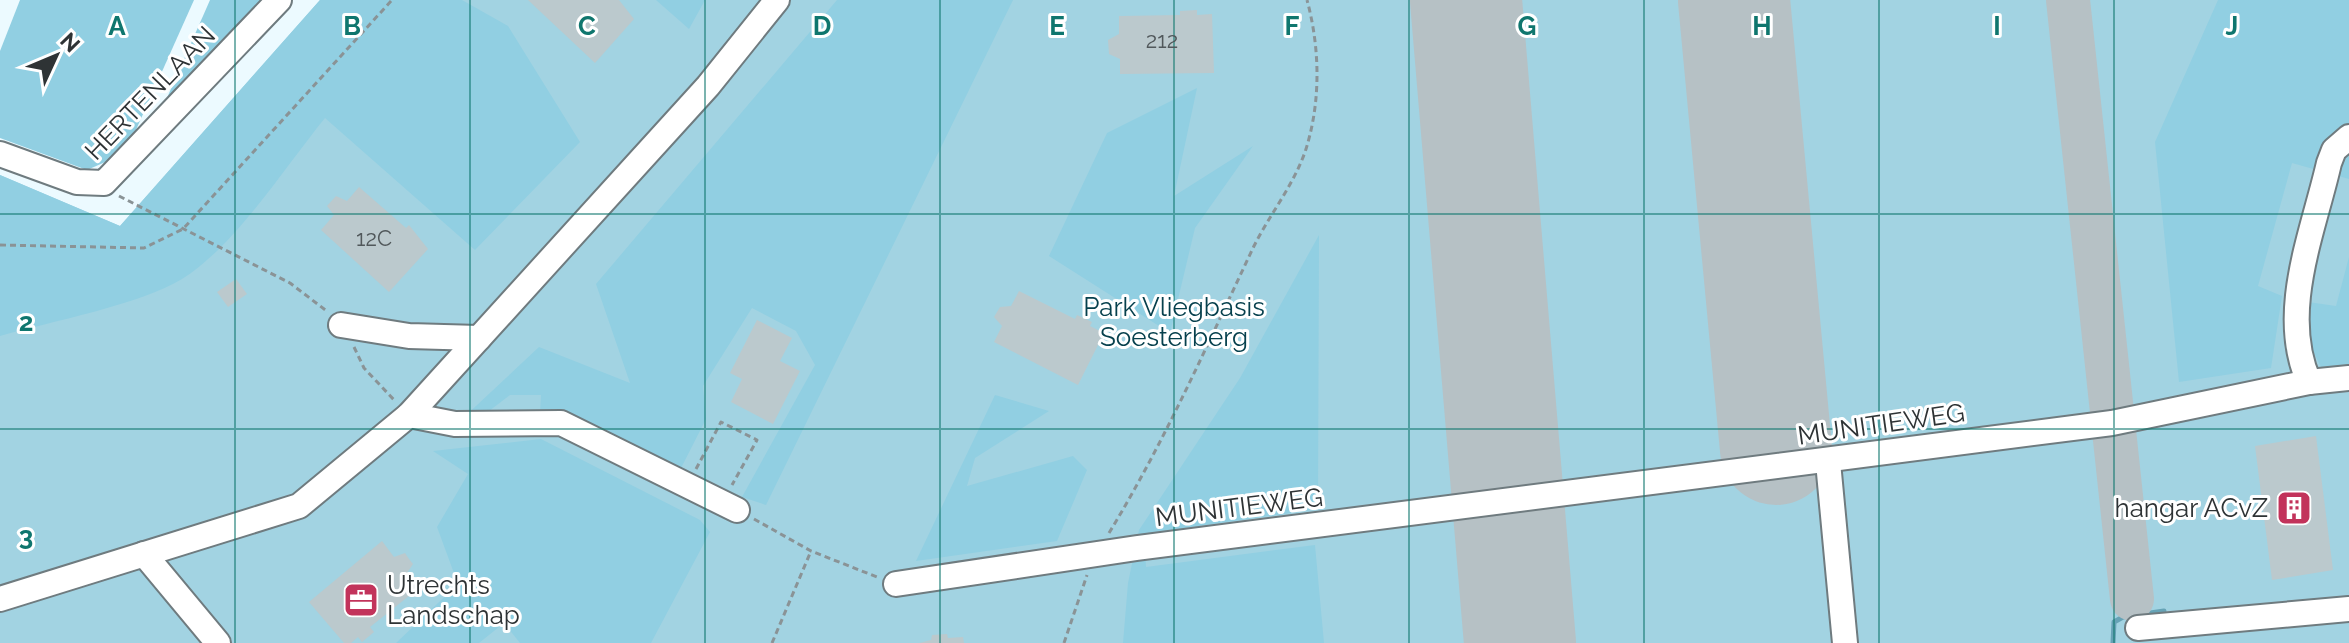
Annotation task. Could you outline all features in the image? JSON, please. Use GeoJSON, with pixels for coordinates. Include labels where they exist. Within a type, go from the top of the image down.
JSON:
{"type":"FeatureCollection","features":[{"type":"Feature","properties":{"kind":"street","name":"HERTENLAAN"},"geometry":{"type":"LineString","coordinates":[[0,154],[77,182],[104,183],[279,0]]}},
{"type":"Feature","properties":{"kind":"street"},"geometry":{"type":"LineString","coordinates":[[0,599],[299,506],[409,415],[708,86],[777,0]]}},
{"type":"Feature","properties":{"kind":"street"},"geometry":{"type":"LineString","coordinates":[[2309,382],[2300,362],[2295,311],[2329,163],[2334,150],[2349,137]]}},
{"type":"Feature","properties":{"kind":"street"},"geometry":{"type":"LineString","coordinates":[[341,325],[409,336],[479,338]]}},
{"type":"Feature","properties":{"kind":"street","name":"MUNITIEWEG"},"geometry":{"type":"LineString","coordinates":[[896,584],[1096,554],[1828,462],[1968,439],[2112,423],[2309,382],[2349,378]]}},
{"type":"Feature","properties":{"kind":"street"},"geometry":{"type":"LineString","coordinates":[[409,415],[455,424],[561,423],[729,506]]}},
{"type":"Feature","properties":{"kind":"street"},"geometry":{"type":"LineString","coordinates":[[1828,462],[1845,643]]}},
{"type":"Feature","properties":{"kind":"street"},"geometry":{"type":"LineString","coordinates":[[144,554],[218,643]]}},
{"type":"Feature","properties":{"kind":"street"},"geometry":{"type":"LineString","coordinates":[[2138,628],[2349,609]]}},
{"type":"Feature","properties":{"kind":"path"},"geometry":{"type":"LineString","coordinates":[[0,245],[144,248],[183,229],[392,0]]}},
{"type":"Feature","properties":{"kind":"path"},"geometry":{"type":"LineString","coordinates":[[1064,643],[1096,554],[1146,472],[1260,234],[1305,151],[1317,98],[1316,33],[1307,0]]}},
{"type":"Feature","properties":{"kind":"path"},"geometry":{"type":"LineString","coordinates":[[104,183],[127,202],[290,283],[316,300],[341,325],[364,368],[409,415]]}},
{"type":"Feature","properties":{"kind":"path"},"geometry":{"type":"LineString","coordinates":[[687,485],[721,422],[757,440],[729,506],[811,551],[896,584]]}},
{"type":"Feature","properties":{"kind":"path"},"geometry":{"type":"LineString","coordinates":[[772,643],[811,551]]}},
{"type":"Feature","properties":{"kind":"green space","name":"Park Vliegbasis Soesterberg"},"geometry":{"type":"Polygon","coordinates":[[[320,0],[2349,0],[2349,643],[0,643],[0,175],[120,226],[320,0]]]}},
{"type":"Feature","properties":{"kind":"shaded area"},"geometry":{"type":"Polygon","coordinates":[[[20,0],[194,0],[135,132],[119,156],[87,170],[0,138],[0,51],[20,0]]]}},
{"type":"Feature","properties":{"kind":"shaded area"},"geometry":{"type":"Polygon","coordinates":[[[210,0],[264,0],[163,107],[210,0]]]}},
{"type":"Feature","properties":{"kind":"shaded area"},"geometry":{"type":"Polygon","coordinates":[[[320,0],[462,0],[508,26],[580,142],[475,250],[325,118],[240,226],[202,265],[182,279],[120,304],[0,336],[0,175],[120,226],[320,0]]]}},
{"type":"Feature","properties":{"kind":"shaded area"},"geometry":{"type":"Polygon","coordinates":[[[656,0],[705,0],[689,29],[656,0]]]}},
{"type":"Feature","properties":{"kind":"shaded area"},"geometry":{"type":"Polygon","coordinates":[[[837,0],[1013,0],[766,505],[742,497],[815,365],[796,331],[752,308],[703,386],[706,419],[680,470],[540,414],[541,395],[510,395],[476,421],[461,420],[539,347],[630,383],[596,284],[837,0]]]}},
{"type":"Feature","properties":{"kind":"shaded area"},"geometry":{"type":"Polygon","coordinates":[[[2218,0],[2349,0],[2349,179],[2292,163],[2258,286],[2282,296],[2271,368],[2179,382],[2155,142],[2218,0]]]}},
{"type":"Feature","properties":{"kind":"shaded area"},"geometry":{"type":"Polygon","coordinates":[[[1197,88],[1174,196],[1253,146],[1195,228],[1170,333],[1049,256],[1107,133],[1197,88]]]}},
{"type":"Feature","properties":{"kind":"shaded area"},"geometry":{"type":"Polygon","coordinates":[[[1319,235],[1318,509],[1144,534],[1146,567],[1315,545],[1324,643],[1123,643],[1128,583],[1139,530],[1240,378],[1319,235]]]}},
{"type":"Feature","properties":{"kind":"shaded area"},"geometry":{"type":"Polygon","coordinates":[[[2349,257],[2349,364],[2321,367],[2303,331],[2308,302],[2336,306],[2349,257]]]}},
{"type":"Feature","properties":{"kind":"shaded area"},"geometry":{"type":"Polygon","coordinates":[[[995,395],[1049,411],[975,458],[967,486],[1073,456],[1087,470],[1057,541],[916,561],[995,395]]]}},
{"type":"Feature","properties":{"kind":"shaded area"},"geometry":{"type":"Polygon","coordinates":[[[541,439],[700,520],[710,532],[651,643],[520,643],[504,623],[479,643],[396,643],[458,584],[437,527],[468,474],[433,451],[541,439]]]}},
{"type":"Feature","properties":{"kind":"building"},"geometry":{"type":"Polygon","coordinates":[[[528,0],[619,0],[634,19],[595,63],[528,0]]]}},
{"type":"Feature","properties":{"kind":"building"},"geometry":{"type":"Polygon","coordinates":[[[1197,10],[1197,15],[1212,14],[1214,73],[1120,74],[1120,59],[1109,54],[1108,40],[1119,34],[1119,16],[1180,15],[1180,11],[1197,10]]]}},
{"type":"Feature","properties":{"kind":"building"},"geometry":{"type":"Polygon","coordinates":[[[359,187],[406,228],[409,225],[428,249],[389,292],[321,230],[334,215],[327,206],[336,196],[347,201],[359,187]]]}},
{"type":"Feature","properties":{"kind":"building"},"geometry":{"type":"Polygon","coordinates":[[[236,279],[247,294],[228,307],[217,292],[236,279]]]}},
{"type":"Feature","properties":{"kind":"building"},"geometry":{"type":"Polygon","coordinates":[[[1019,291],[1075,319],[1077,315],[1092,322],[1090,326],[1104,333],[1078,385],[994,342],[1002,326],[994,317],[1000,307],[1011,306],[1019,291]]]}},
{"type":"Feature","properties":{"kind":"building"},"geometry":{"type":"Polygon","coordinates":[[[757,320],[792,338],[780,361],[800,371],[773,424],[731,402],[742,379],[730,373],[757,320]]]}},
{"type":"Feature","properties":{"kind":"building","name":"hangar ACvZ"},"geometry":{"type":"Polygon","coordinates":[[[2316,436],[2333,570],[2272,580],[2255,446],[2316,436]]]}},
{"type":"Feature","properties":{"kind":"building"},"geometry":{"type":"Polygon","coordinates":[[[382,541],[394,557],[405,553],[413,564],[407,573],[419,588],[370,627],[374,632],[362,642],[358,637],[351,643],[344,643],[309,602],[382,541]]]}},
{"type":"Feature","properties":{"kind":"building"},"geometry":{"type":"Polygon","coordinates":[[[947,634],[948,638],[963,637],[964,643],[919,643],[931,640],[932,635],[947,634]]]}},
{"type":"Feature","properties":{"kind":"waterway"},"geometry":{"type":"LineString","coordinates":[[2113,643],[2114,622],[2123,617],[2164,611]]}},
{"type":"Feature","properties":{"kind":"taxiway"},"geometry":{"type":"LineString","coordinates":[[2068,0],[2132,599]]}},
{"type":"Feature","properties":{"kind":"runway"},"geometry":{"type":"LineString","coordinates":[[1466,0],[1520,643]]}},
{"type":"Feature","properties":{"kind":"runway"},"geometry":{"type":"LineString","coordinates":[[1734,0],[1776,449]]}},
{"type":"Feature","properties":{"kind":"place","name":"hangar ACvZ"},"geometry":{"type":"Point","coordinates":[2294,508]}},
{"type":"Feature","properties":{"kind":"place","name":"Utrechts Landschap"},"geometry":{"type":"Point","coordinates":[361,600]}}]}
